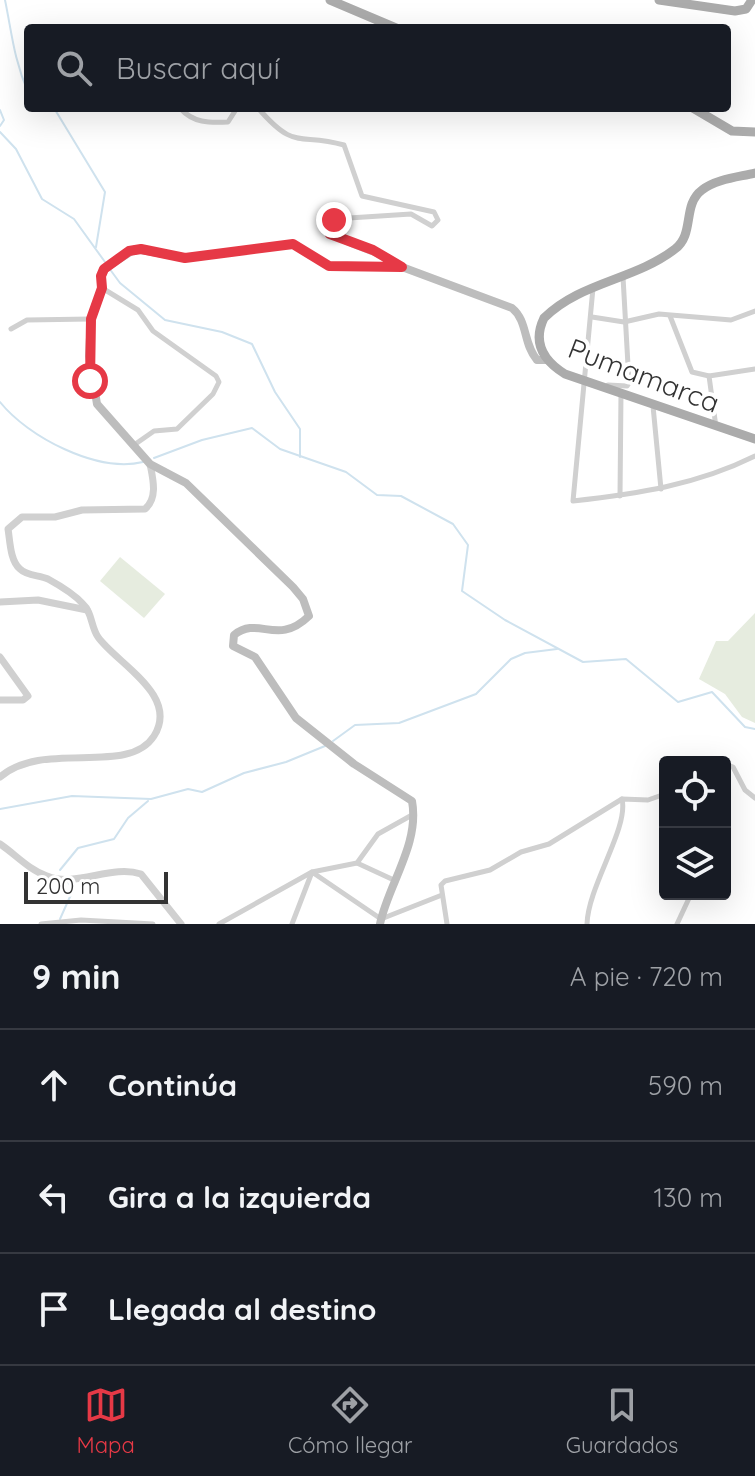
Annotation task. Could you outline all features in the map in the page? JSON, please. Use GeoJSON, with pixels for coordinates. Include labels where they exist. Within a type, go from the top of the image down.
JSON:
{"type":"FeatureCollection","features":[{"type":"Feature","properties":{"kind":"main road"},"geometry":{"type":"LineString","coordinates":[[330,0],[374,24]]}},
{"type":"Feature","properties":{"kind":"main road"},"geometry":{"type":"LineString","coordinates":[[659,0],[735,11],[746,9],[752,0]]}},
{"type":"Feature","properties":{"kind":"main road"},"geometry":{"type":"LineString","coordinates":[[700,112],[732,131],[755,132]]}},
{"type":"Feature","properties":{"kind":"main road","name":"Pumamarca"},"geometry":{"type":"LineString","coordinates":[[755,173],[701,190],[692,204],[688,231],[679,246],[660,260],[572,297],[544,318],[539,343],[546,360],[565,374],[585,378],[653,406],[755,439]]}},
{"type":"Feature","properties":{"kind":"main road"},"geometry":{"type":"LineString","coordinates":[[380,921],[397,881],[414,804],[408,797],[354,764],[296,718],[255,657],[233,646],[234,635],[245,629],[290,630],[309,616],[308,609],[293,587],[186,483],[150,464],[103,415],[93,394],[89,356],[91,319],[102,288],[104,269],[129,251],[141,249],[185,258],[293,244],[329,266],[402,267],[512,308],[521,319],[529,351],[537,360],[546,360]]}},
{"type":"Feature","properties":{"kind":"street"},"geometry":{"type":"LineString","coordinates":[[185,112],[195,120],[211,123],[228,122],[234,112]]}},
{"type":"Feature","properties":{"kind":"street"},"geometry":{"type":"LineString","coordinates":[[262,112],[283,134],[298,141],[331,139],[344,145],[362,196],[434,212],[438,220],[432,226],[411,214],[349,218],[331,224],[330,234],[373,250],[402,267]]}},
{"type":"Feature","properties":{"kind":"street"},"geometry":{"type":"LineString","coordinates":[[585,378],[607,385],[629,385],[623,277]]}},
{"type":"Feature","properties":{"kind":"street"},"geometry":{"type":"LineString","coordinates":[[593,287],[573,501],[661,489],[723,471],[755,456]]}},
{"type":"Feature","properties":{"kind":"street"},"geometry":{"type":"LineString","coordinates":[[102,288],[138,310],[153,331],[216,376],[219,382],[213,394],[177,429],[158,429],[134,445]]}},
{"type":"Feature","properties":{"kind":"street"},"geometry":{"type":"LineString","coordinates":[[592,317],[624,322],[659,314],[731,320],[755,311]]}},
{"type":"Feature","properties":{"kind":"street"},"geometry":{"type":"LineString","coordinates":[[670,316],[692,372],[709,376],[755,369]]}},
{"type":"Feature","properties":{"kind":"street"},"geometry":{"type":"LineString","coordinates":[[11,329],[27,320],[91,319]]}},
{"type":"Feature","properties":{"kind":"street"},"geometry":{"type":"LineString","coordinates":[[709,376],[716,427]]}},
{"type":"Feature","properties":{"kind":"street"},"geometry":{"type":"LineString","coordinates":[[620,496],[621,393]]}},
{"type":"Feature","properties":{"kind":"street"},"geometry":{"type":"LineString","coordinates":[[653,406],[661,489]]}},
{"type":"Feature","properties":{"kind":"street"},"geometry":{"type":"LineString","coordinates":[[0,777],[22,763],[52,756],[119,757],[156,734],[158,709],[151,692],[97,636],[87,610],[46,578],[21,571],[16,564],[8,529],[22,517],[55,517],[82,510],[145,509],[151,503],[153,494],[150,464]]}},
{"type":"Feature","properties":{"kind":"street"},"geometry":{"type":"LineString","coordinates":[[0,602],[38,600],[87,610]]}},
{"type":"Feature","properties":{"kind":"street"},"geometry":{"type":"LineString","coordinates":[[0,657],[28,696],[23,700],[0,700]]}},
{"type":"Feature","properties":{"kind":"street"},"geometry":{"type":"LineString","coordinates":[[731,768],[736,771],[745,790],[755,798]]}},
{"type":"Feature","properties":{"kind":"street"},"geometry":{"type":"LineString","coordinates":[[447,924],[442,895],[445,881],[490,870],[521,852],[549,844],[622,799],[648,800],[659,796]]}},
{"type":"Feature","properties":{"kind":"street"},"geometry":{"type":"LineString","coordinates":[[587,924],[589,901],[622,816],[622,799]]}},
{"type":"Feature","properties":{"kind":"street"},"geometry":{"type":"LineString","coordinates":[[357,863],[378,834],[413,814]]}},
{"type":"Feature","properties":{"kind":"street"},"geometry":{"type":"LineString","coordinates":[[0,844],[28,866],[54,878],[123,871],[141,874],[181,924]]}},
{"type":"Feature","properties":{"kind":"street"},"geometry":{"type":"LineString","coordinates":[[219,924],[312,872],[357,863],[397,881]]}},
{"type":"Feature","properties":{"kind":"street"},"geometry":{"type":"LineString","coordinates":[[312,872],[380,921],[442,895]]}},
{"type":"Feature","properties":{"kind":"street"},"geometry":{"type":"LineString","coordinates":[[292,924],[312,872]]}},
{"type":"Feature","properties":{"kind":"street"},"geometry":{"type":"LineString","coordinates":[[677,924],[688,900]]}},
{"type":"Feature","properties":{"kind":"street"},"geometry":{"type":"LineString","coordinates":[[41,924],[81,920],[153,924]]}},
{"type":"Feature","properties":{"kind":"shaded area"},"geometry":{"type":"Polygon","coordinates":[[[120,557],[165,594],[144,618],[100,581],[120,557]]]}},
{"type":"Feature","properties":{"kind":"shaded area"},"geometry":{"type":"Polygon","coordinates":[[[755,613],[755,723],[742,717],[725,694],[699,679],[716,641],[728,641],[755,613]]]}},
{"type":"Feature","properties":{"kind":"waterway"},"geometry":{"type":"LineString","coordinates":[[5,0],[24,82]]}},
{"type":"Feature","properties":{"kind":"waterway"},"geometry":{"type":"LineString","coordinates":[[0,110],[4,120],[0,126]]}},
{"type":"Feature","properties":{"kind":"waterway"},"geometry":{"type":"LineString","coordinates":[[56,112],[105,192],[96,247]]}},
{"type":"Feature","properties":{"kind":"waterway"},"geometry":{"type":"LineString","coordinates":[[0,132],[16,149],[42,199],[74,219],[105,262]]}},
{"type":"Feature","properties":{"kind":"waterway"},"geometry":{"type":"LineString","coordinates":[[109,268],[120,283],[165,320],[222,332],[252,344],[275,392],[300,429],[300,457]]}},
{"type":"Feature","properties":{"kind":"waterway"},"geometry":{"type":"LineString","coordinates":[[0,402],[28,428],[65,449],[105,462],[143,462]]}},
{"type":"Feature","properties":{"kind":"waterway"},"geometry":{"type":"LineString","coordinates":[[154,458],[202,440],[252,428],[280,449],[346,472],[377,495],[401,496],[453,524],[468,545],[462,591],[505,620],[583,662],[626,659],[678,702],[712,692],[745,727],[755,729]]}},
{"type":"Feature","properties":{"kind":"waterway"},"geometry":{"type":"LineString","coordinates":[[333,741],[355,725],[399,723],[476,694],[511,659],[525,653],[557,649]]}},
{"type":"Feature","properties":{"kind":"waterway"},"geometry":{"type":"LineString","coordinates":[[0,809],[72,796],[151,799],[188,789],[202,792],[244,773],[286,762],[325,746]]}},
{"type":"Feature","properties":{"kind":"waterway"},"geometry":{"type":"LineString","coordinates":[[60,870],[78,848],[114,839],[128,818],[148,801]]}},
{"type":"Feature","properties":{"kind":"waterway"},"geometry":{"type":"LineString","coordinates":[[60,919],[73,890],[68,882]]}},
{"type":"Feature","properties":{"kind":"route"},"geometry":{"type":"LineString","coordinates":[[90,381],[91,319],[102,288],[101,276],[104,269],[129,251],[141,249],[185,258],[264,245],[293,244],[329,266],[402,267],[373,250],[330,234],[334,220]]}}]}
